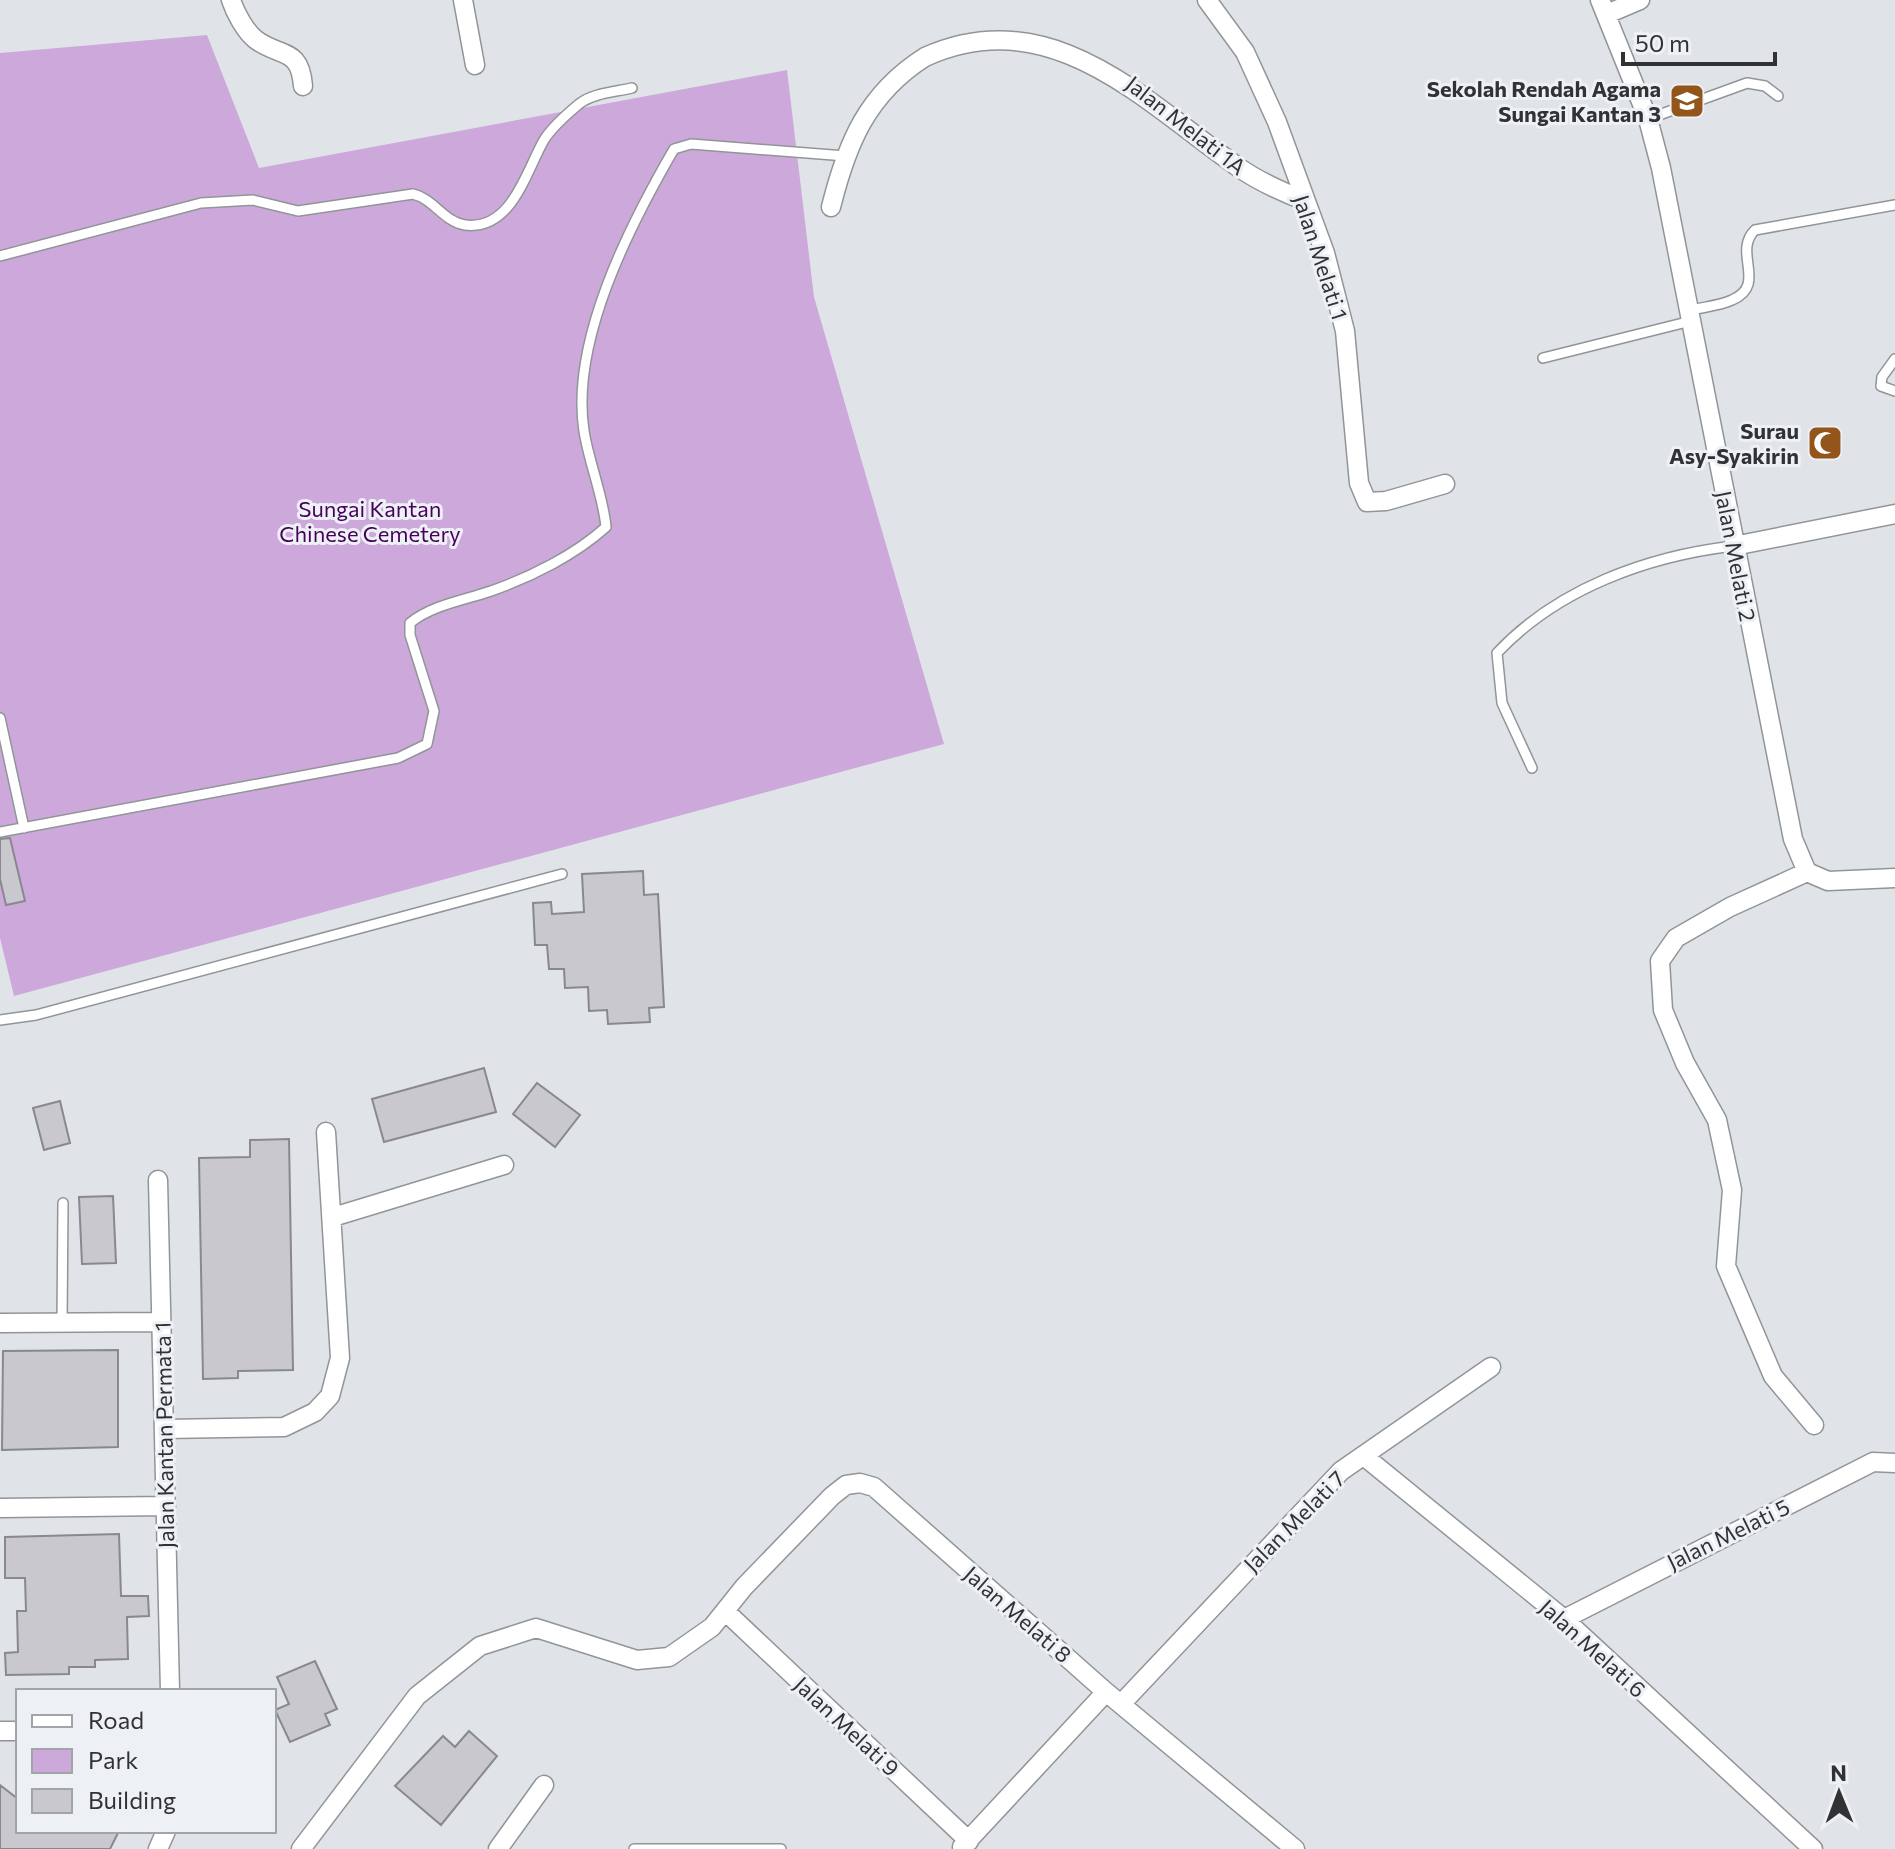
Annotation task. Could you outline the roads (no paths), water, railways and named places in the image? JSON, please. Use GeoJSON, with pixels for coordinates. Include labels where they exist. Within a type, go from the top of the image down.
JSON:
{"type":"FeatureCollection","features":[{"type":"Feature","properties":{"kind":"street"},"geometry":{"type":"LineString","coordinates":[[231,0],[255,39],[293,57],[302,71],[303,86]]}},
{"type":"Feature","properties":{"kind":"street"},"geometry":{"type":"LineString","coordinates":[[463,0],[475,65]]}},
{"type":"Feature","properties":{"kind":"street","name":"Jalan Melati 1"},"geometry":{"type":"LineString","coordinates":[[1207,0],[1245,52],[1277,122],[1303,200],[1325,253],[1345,331],[1359,483],[1367,502],[1386,501],[1445,484]]}},
{"type":"Feature","properties":{"kind":"street","name":"Jalan Melati 2"},"geometry":{"type":"LineString","coordinates":[[1640,0],[1603,7],[1648,119],[1793,839],[1807,872]]}},
{"type":"Feature","properties":{"kind":"street","name":"Jalan Melati 1A"},"geometry":{"type":"LineString","coordinates":[[831,207],[846,156],[879,94],[910,67],[944,45],[1018,32],[1052,36],[1092,57],[1141,87],[1237,167],[1303,200]]}},
{"type":"Feature","properties":{"kind":"street"},"geometry":{"type":"LineString","coordinates":[[1734,546],[1895,514]]}},
{"type":"Feature","properties":{"kind":"street"},"geometry":{"type":"LineString","coordinates":[[1814,1425],[1773,1376],[1739,1304],[1726,1266],[1732,1190],[1717,1120],[1685,1063],[1663,1010],[1660,961],[1676,938],[1730,907],[1807,872],[1828,881],[1895,878]]}},
{"type":"Feature","properties":{"kind":"street"},"geometry":{"type":"LineString","coordinates":[[164,1429],[284,1427],[315,1412],[330,1396],[340,1358],[326,1132]]}},
{"type":"Feature","properties":{"kind":"street"},"geometry":{"type":"LineString","coordinates":[[333,1217],[504,1165]]}},
{"type":"Feature","properties":{"kind":"street","name":"Jalan Kantan Permata 1"},"geometry":{"type":"LineString","coordinates":[[158,1180],[170,1689]]}},
{"type":"Feature","properties":{"kind":"street"},"geometry":{"type":"LineString","coordinates":[[0,1323],[161,1322]]}},
{"type":"Feature","properties":{"kind":"street","name":"Jalan Melati 7"},"geometry":{"type":"LineString","coordinates":[[1121,1704],[1341,1471],[1491,1367]]}},
{"type":"Feature","properties":{"kind":"street","name":"Jalan Melati 6"},"geometry":{"type":"LineString","coordinates":[[1365,1457],[1564,1619],[1813,1849]]}},
{"type":"Feature","properties":{"kind":"street","name":"Jalan Melati 5"},"geometry":{"type":"LineString","coordinates":[[1564,1619],[1873,1462],[1895,1463]]}},
{"type":"Feature","properties":{"kind":"street","name":"Jalan Melati 8"},"geometry":{"type":"LineString","coordinates":[[301,1849],[417,1696],[480,1646],[536,1628],[637,1660],[669,1657],[712,1627],[812,1513],[846,1485],[860,1483],[874,1487],[1106,1692],[1295,1849]]}},
{"type":"Feature","properties":{"kind":"street"},"geometry":{"type":"LineString","coordinates":[[0,1508],[166,1506]]}},
{"type":"Feature","properties":{"kind":"street","name":"Jalan Melati 9"},"geometry":{"type":"LineString","coordinates":[[725,1611],[964,1845],[1106,1692]]}},
{"type":"Feature","properties":{"kind":"street"},"geometry":{"type":"LineString","coordinates":[[498,1849],[544,1785]]}},
{"type":"Feature","properties":{"kind":"lane"},"geometry":{"type":"LineString","coordinates":[[1648,119],[1747,83],[1765,86],[1778,96]]}},
{"type":"Feature","properties":{"kind":"lane"},"geometry":{"type":"LineString","coordinates":[[0,256],[213,202],[253,200],[298,211],[413,194],[427,198],[462,225],[480,225],[498,217],[511,203],[546,136],[581,102],[632,88]]}},
{"type":"Feature","properties":{"kind":"lane"},"geometry":{"type":"LineString","coordinates":[[0,832],[398,758],[427,744],[434,711],[410,635],[410,623],[420,614],[496,590],[555,563],[606,527],[584,431],[584,372],[596,317],[647,195],[674,149],[691,144],[846,156]]}},
{"type":"Feature","properties":{"kind":"lane"},"geometry":{"type":"LineString","coordinates":[[1543,358],[1690,316],[1746,292],[1751,280],[1745,249],[1748,237],[1755,230],[1895,205]]}},
{"type":"Feature","properties":{"kind":"lane"},"geometry":{"type":"LineString","coordinates":[[1895,359],[1882,377],[1881,386],[1895,391]]}},
{"type":"Feature","properties":{"kind":"lane"},"geometry":{"type":"LineString","coordinates":[[1532,768],[1502,703],[1497,653],[1522,627],[1577,591],[1704,549],[1734,546]]}},
{"type":"Feature","properties":{"kind":"lane"},"geometry":{"type":"LineString","coordinates":[[0,718],[24,828]]}},
{"type":"Feature","properties":{"kind":"lane"},"geometry":{"type":"LineString","coordinates":[[0,1020],[36,1015],[562,874]]}},
{"type":"Feature","properties":{"kind":"lane"},"geometry":{"type":"LineString","coordinates":[[62,1323],[63,1203]]}},
{"type":"Feature","properties":{"kind":"lane"},"geometry":{"type":"LineString","coordinates":[[634,1849],[781,1849]]}},
{"type":"Feature","properties":{"kind":"place","name":"Sekolah Rendah Agama Sungai Kantan 3"},"geometry":{"type":"Point","coordinates":[1687,101]}},
{"type":"Feature","properties":{"kind":"place","name":"Surau Asy-Syakirin"},"geometry":{"type":"Point","coordinates":[1825,443]}},
{"type":"Feature","properties":{"kind":"park label","name":"Sungai Kantan Chinese Cemetery"},"geometry":{"type":"Point","coordinates":[370,520]}}]}
